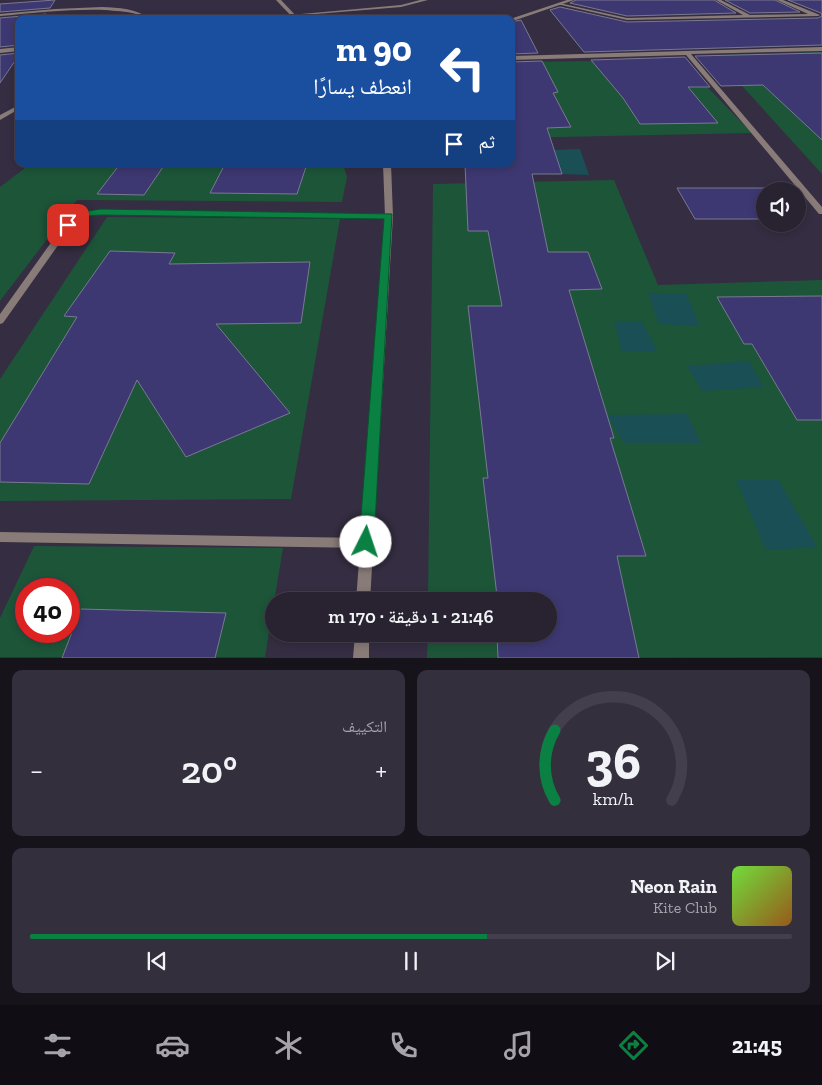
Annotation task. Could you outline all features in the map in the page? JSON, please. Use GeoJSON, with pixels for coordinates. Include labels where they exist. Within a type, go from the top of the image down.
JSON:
{"type":"FeatureCollection","features":[{"type":"Feature","properties":{"kind":"street"},"geometry":{"type":"LineString","coordinates":[[278,0],[293,15]]}},
{"type":"Feature","properties":{"kind":"street"},"geometry":{"type":"LineString","coordinates":[[395,0],[401,6]]}},
{"type":"Feature","properties":{"kind":"street"},"geometry":{"type":"LineString","coordinates":[[314,15],[401,6],[426,0]]}},
{"type":"Feature","properties":{"kind":"street"},"geometry":{"type":"LineString","coordinates":[[515,19],[572,0]]}},
{"type":"Feature","properties":{"kind":"street"},"geometry":{"type":"LineString","coordinates":[[718,0],[749,17]]}},
{"type":"Feature","properties":{"kind":"street"},"geometry":{"type":"LineString","coordinates":[[780,0],[820,16]]}},
{"type":"Feature","properties":{"kind":"street"},"geometry":{"type":"LineString","coordinates":[[559,4],[627,19],[820,16]]}},
{"type":"Feature","properties":{"kind":"street"},"geometry":{"type":"LineString","coordinates":[[0,15],[111,6],[136,10],[145,15]]}},
{"type":"Feature","properties":{"kind":"street"},"geometry":{"type":"LineString","coordinates":[[0,51],[15,49]]}},
{"type":"Feature","properties":{"kind":"street"},"geometry":{"type":"LineString","coordinates":[[515,58],[822,50]]}},
{"type":"Feature","properties":{"kind":"street"},"geometry":{"type":"LineString","coordinates":[[688,54],[822,212]]}},
{"type":"Feature","properties":{"kind":"street"},"geometry":{"type":"LineString","coordinates":[[0,108],[15,106]]}},
{"type":"Feature","properties":{"kind":"street"},"geometry":{"type":"LineString","coordinates":[[0,118],[15,109]]}},
{"type":"Feature","properties":{"kind":"street"},"geometry":{"type":"LineString","coordinates":[[363,592],[389,216],[387,167]]}},
{"type":"Feature","properties":{"kind":"street"},"geometry":{"type":"LineString","coordinates":[[0,321],[68,225],[85,214],[101,212],[389,216]]}},
{"type":"Feature","properties":{"kind":"street"},"geometry":{"type":"LineString","coordinates":[[0,537],[366,542]]}},
{"type":"Feature","properties":{"kind":"street"},"geometry":{"type":"LineString","coordinates":[[360,658],[361,642]]}},
{"type":"Feature","properties":{"kind":"shaded area"},"geometry":{"type":"Polygon","coordinates":[[[822,52],[822,174],[714,55],[822,52]]]}},
{"type":"Feature","properties":{"kind":"shaded area"},"geometry":{"type":"Polygon","coordinates":[[[681,60],[752,133],[515,138],[515,62],[681,60]]]}},
{"type":"Feature","properties":{"kind":"shaded area"},"geometry":{"type":"Polygon","coordinates":[[[580,149],[589,175],[562,174],[554,150],[580,149]]]}},
{"type":"Feature","properties":{"kind":"shaded area"},"geometry":{"type":"Polygon","coordinates":[[[344,167],[347,177],[342,202],[77,200],[0,301],[0,187],[25,168],[344,167]]]}},
{"type":"Feature","properties":{"kind":"shaded area"},"geometry":{"type":"Polygon","coordinates":[[[614,180],[658,285],[822,280],[822,657],[427,658],[428,642],[557,642],[557,592],[428,592],[433,184],[614,180]]]}},
{"type":"Feature","properties":{"kind":"shaded area"},"geometry":{"type":"Polygon","coordinates":[[[107,217],[340,219],[291,499],[0,501],[0,379],[107,217]]]}},
{"type":"Feature","properties":{"kind":"shaded area"},"geometry":{"type":"Polygon","coordinates":[[[648,293],[686,294],[700,326],[659,324],[648,293]]]}},
{"type":"Feature","properties":{"kind":"shaded area"},"geometry":{"type":"Polygon","coordinates":[[[614,321],[642,321],[657,351],[622,351],[614,321]]]}},
{"type":"Feature","properties":{"kind":"shaded area"},"geometry":{"type":"Polygon","coordinates":[[[749,361],[764,387],[702,391],[687,366],[749,361]]]}},
{"type":"Feature","properties":{"kind":"shaded area"},"geometry":{"type":"Polygon","coordinates":[[[687,414],[701,443],[624,443],[607,415],[687,414]]]}},
{"type":"Feature","properties":{"kind":"shaded area"},"geometry":{"type":"Polygon","coordinates":[[[736,479],[778,479],[817,547],[766,550],[736,479]]]}},
{"type":"Feature","properties":{"kind":"shaded area"},"geometry":{"type":"Polygon","coordinates":[[[34,546],[283,548],[276,592],[265,592],[265,642],[267,642],[265,657],[0,657],[0,618],[15,586],[15,643],[80,643],[80,578],[19,578],[34,546]]]}},
{"type":"Feature","properties":{"kind":"building"},"geometry":{"type":"Polygon","coordinates":[[[55,0],[50,8],[0,12],[0,4],[55,0]]]}},
{"type":"Feature","properties":{"kind":"building"},"geometry":{"type":"Polygon","coordinates":[[[576,0],[714,0],[736,13],[627,16],[570,3],[576,0]]]}},
{"type":"Feature","properties":{"kind":"building"},"geometry":{"type":"Polygon","coordinates":[[[725,0],[775,0],[800,12],[750,13],[725,0]]]}},
{"type":"Feature","properties":{"kind":"building"},"geometry":{"type":"Polygon","coordinates":[[[788,0],[822,0],[822,16],[821,13],[788,0]]]}},
{"type":"Feature","properties":{"kind":"building"},"geometry":{"type":"Polygon","coordinates":[[[560,7],[627,22],[818,18],[822,16],[822,45],[584,52],[550,10],[560,7]]]}},
{"type":"Feature","properties":{"kind":"building"},"geometry":{"type":"Polygon","coordinates":[[[15,17],[15,45],[0,47],[0,18],[15,17]]]}},
{"type":"Feature","properties":{"kind":"building"},"geometry":{"type":"Polygon","coordinates":[[[521,20],[538,53],[515,54],[515,21],[521,20]]]}},
{"type":"Feature","properties":{"kind":"building"},"geometry":{"type":"Polygon","coordinates":[[[15,53],[15,61],[0,83],[0,55],[15,53]]]}},
{"type":"Feature","properties":{"kind":"building"},"geometry":{"type":"Polygon","coordinates":[[[822,53],[822,140],[763,85],[721,86],[695,56],[822,53]]]}},
{"type":"Feature","properties":{"kind":"building"},"geometry":{"type":"Polygon","coordinates":[[[685,57],[710,87],[688,87],[718,123],[640,124],[623,98],[591,60],[685,57]]]}},
{"type":"Feature","properties":{"kind":"building"},"geometry":{"type":"Polygon","coordinates":[[[542,61],[558,92],[553,93],[571,127],[547,128],[562,174],[532,174],[548,252],[588,252],[602,289],[569,290],[614,438],[610,438],[646,556],[617,556],[639,658],[498,658],[497,642],[557,642],[557,592],[497,592],[483,478],[488,478],[468,306],[502,306],[488,231],[468,231],[465,167],[515,167],[515,62],[542,61]]]}},
{"type":"Feature","properties":{"kind":"building"},"geometry":{"type":"Polygon","coordinates":[[[118,167],[163,167],[144,195],[97,194],[118,167]]]}},
{"type":"Feature","properties":{"kind":"building"},"geometry":{"type":"Polygon","coordinates":[[[223,167],[306,167],[297,194],[210,193],[223,167]]]}},
{"type":"Feature","properties":{"kind":"building"},"geometry":{"type":"Polygon","coordinates":[[[677,188],[756,188],[756,219],[695,219],[677,188]]]}},
{"type":"Feature","properties":{"kind":"building"},"geometry":{"type":"Polygon","coordinates":[[[110,251],[175,253],[169,264],[310,262],[301,323],[216,324],[290,413],[186,457],[137,380],[89,484],[0,482],[0,443],[77,317],[64,316],[110,251]]]}},
{"type":"Feature","properties":{"kind":"building"},"geometry":{"type":"Polygon","coordinates":[[[822,296],[822,420],[797,420],[752,344],[744,344],[717,297],[822,296]]]}},
{"type":"Feature","properties":{"kind":"building"},"geometry":{"type":"Polygon","coordinates":[[[81,609],[226,613],[215,658],[62,658],[68,643],[80,643],[81,609]]]}},
{"type":"Feature","properties":{"kind":"route"},"geometry":{"type":"LineString","coordinates":[[68,225],[76,218],[85,214],[101,212],[389,216],[366,542]]}}]}
